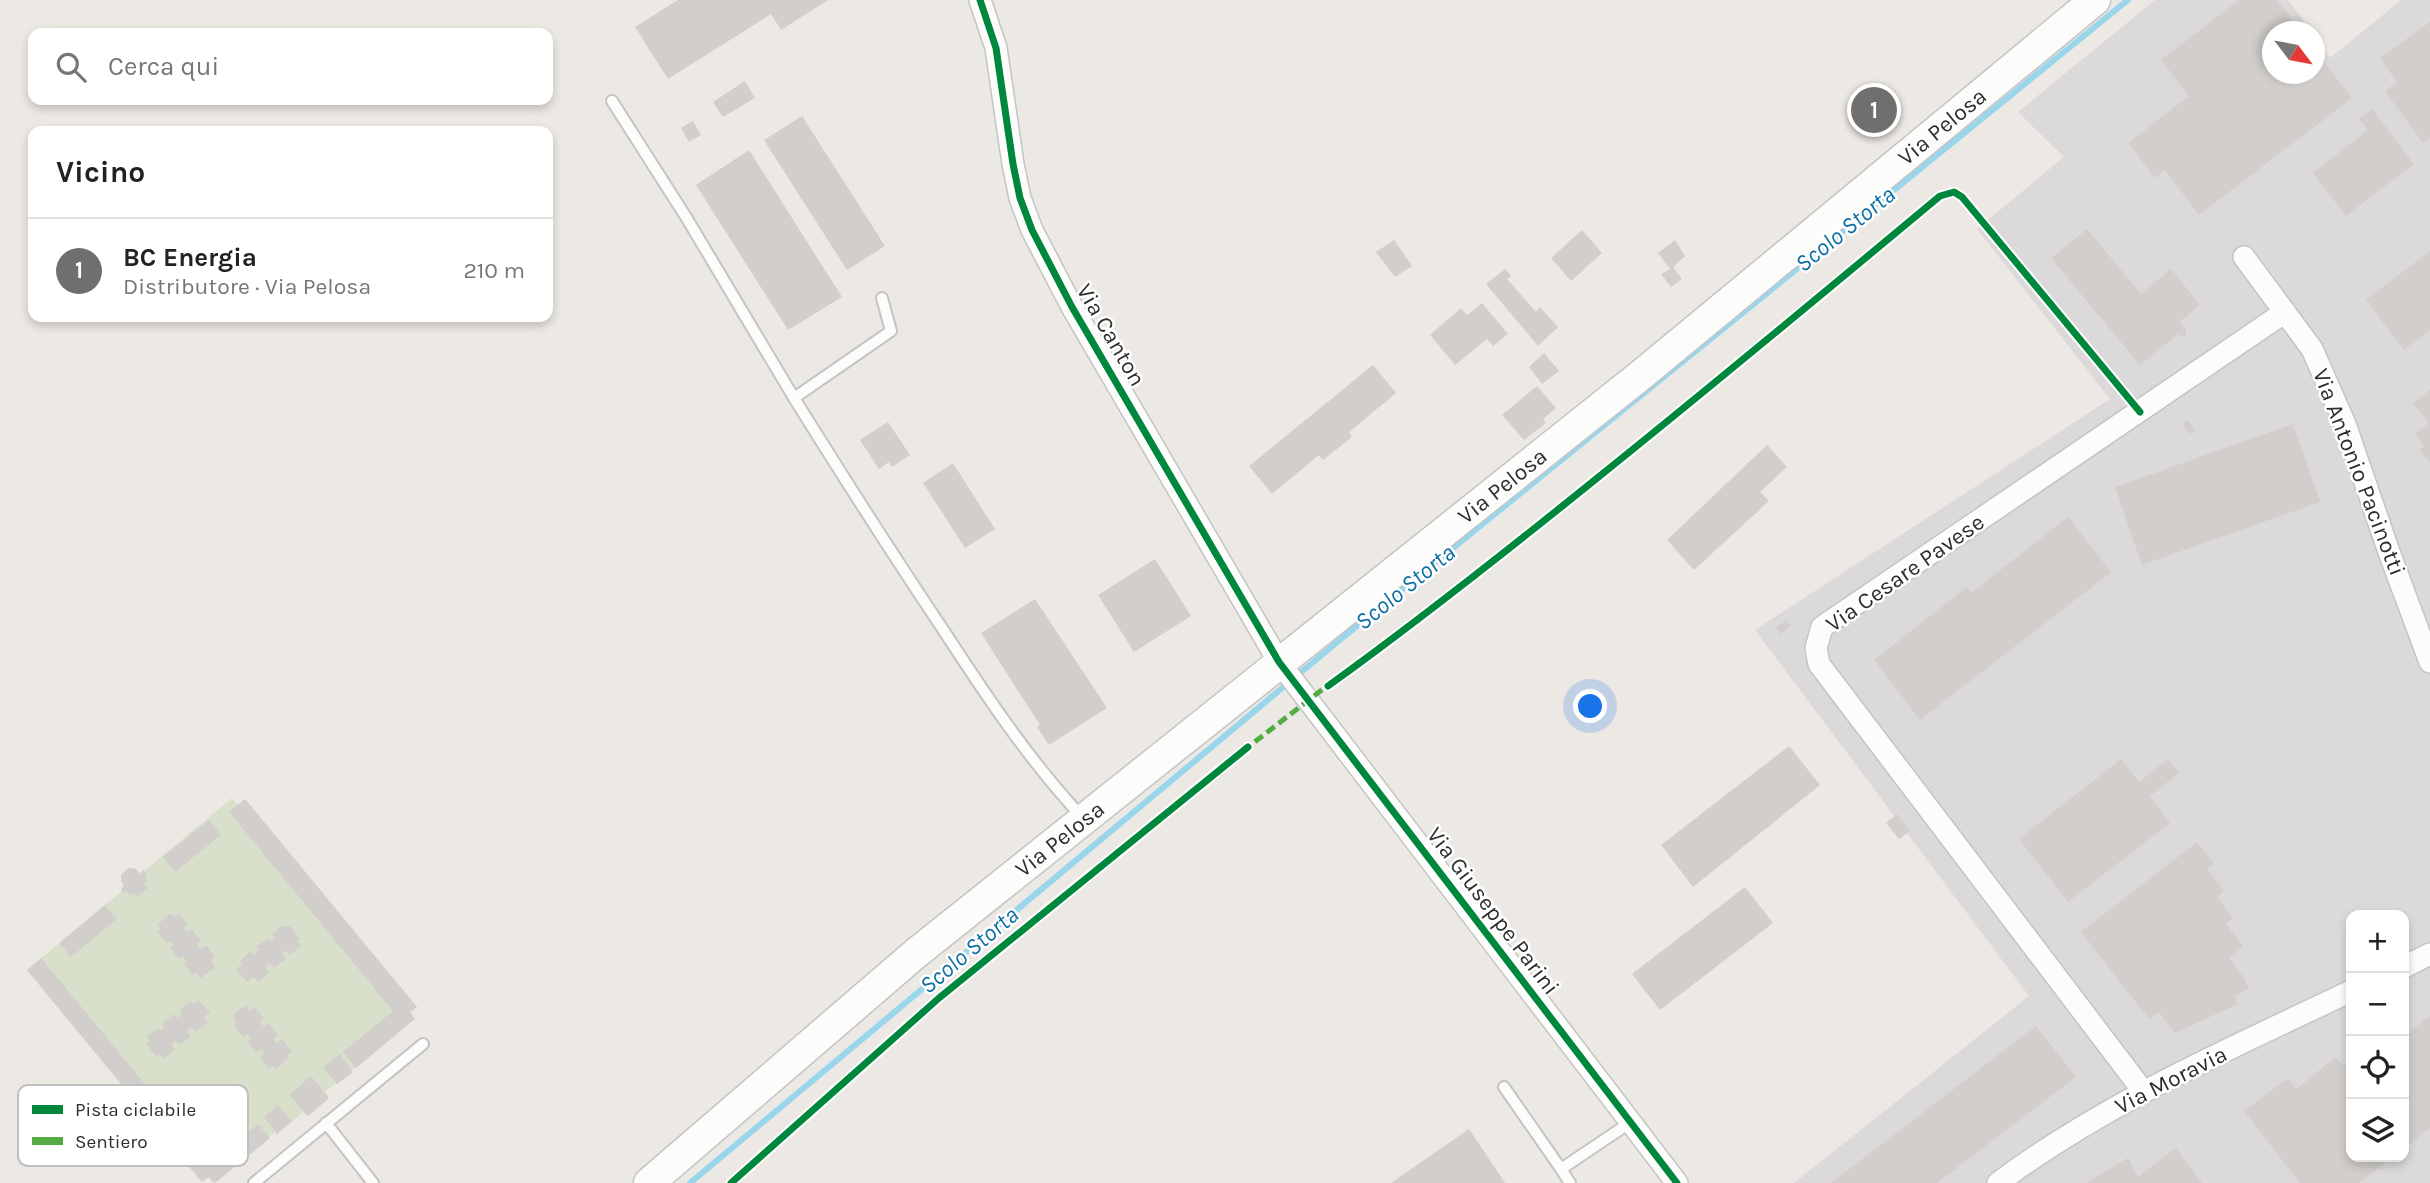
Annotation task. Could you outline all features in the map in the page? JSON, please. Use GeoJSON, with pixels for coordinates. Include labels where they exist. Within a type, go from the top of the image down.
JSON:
{"type":"FeatureCollection","features":[{"type":"Feature","properties":{"kind":"main road","name":"Via Pelosa"},"geometry":{"type":"LineString","coordinates":[[649,1183],[915,954],[1282,666],[2095,0]]}},
{"type":"Feature","properties":{"kind":"street","name":"Via Canton"},"geometry":{"type":"LineString","coordinates":[[980,0],[996,48],[1013,164],[1020,198],[1032,230],[1072,307],[1282,666]]}},
{"type":"Feature","properties":{"kind":"street","name":"Via Antonio Pacinotti"},"geometry":{"type":"LineString","coordinates":[[2244,257],[2312,349],[2346,424],[2430,662]]}},
{"type":"Feature","properties":{"kind":"street","name":"Via Cesare Pavese"},"geometry":{"type":"LineString","coordinates":[[2143,1091],[1819,664],[1816,648],[1822,627],[2285,312]]}},
{"type":"Feature","properties":{"kind":"street","name":"Via Giuseppe Parini"},"geometry":{"type":"LineString","coordinates":[[1282,666],[1678,1183]]}},
{"type":"Feature","properties":{"kind":"street"},"geometry":{"type":"LineString","coordinates":[[2409,964],[2430,954]]}},
{"type":"Feature","properties":{"kind":"street","name":"Via Moravia"},"geometry":{"type":"LineString","coordinates":[[1998,1183],[2028,1161],[2143,1091],[2346,993]]}},
{"type":"Feature","properties":{"kind":"lane"},"geometry":{"type":"LineString","coordinates":[[612,101],[686,217],[862,507],[995,709],[1048,781],[1084,819]]}},
{"type":"Feature","properties":{"kind":"lane"},"geometry":{"type":"LineString","coordinates":[[794,398],[891,331],[882,298]]}},
{"type":"Feature","properties":{"kind":"lane"},"geometry":{"type":"LineString","coordinates":[[254,1183],[423,1044]]}},
{"type":"Feature","properties":{"kind":"lane"},"geometry":{"type":"LineString","coordinates":[[1504,1087],[1570,1183]]}},
{"type":"Feature","properties":{"kind":"lane"},"geometry":{"type":"LineString","coordinates":[[1561,1170],[1631,1122]]}},
{"type":"Feature","properties":{"kind":"lane"},"geometry":{"type":"LineString","coordinates":[[326,1123],[373,1183]]}},
{"type":"Feature","properties":{"kind":"shaded area"},"geometry":{"type":"Polygon","coordinates":[[[2155,0],[2288,0],[2304,21],[2262,21],[2262,84],[2325,84],[2325,51],[2330,58],[2401,0],[2430,0],[2430,1183],[1794,1183],[2029,996],[1755,630],[2110,399],[1977,229],[2064,157],[2018,112],[2155,0]]]}},
{"type":"Feature","properties":{"kind":"green space"},"geometry":{"type":"Polygon","coordinates":[[[232,798],[238,805],[245,799],[417,1007],[410,1012],[415,1019],[325,1092],[329,1098],[308,1116],[303,1112],[248,1154],[248,1085],[122,1085],[27,970],[122,891],[124,886],[121,875],[129,868],[136,869],[139,873],[232,798]]]}},
{"type":"Feature","properties":{"kind":"green space"},"geometry":{"type":"Polygon","coordinates":[[[189,1166],[234,1166],[213,1183],[208,1177],[202,1182],[189,1166]]]}},
{"type":"Feature","properties":{"kind":"building"},"geometry":{"type":"Polygon","coordinates":[[[678,0],[828,0],[781,30],[771,14],[668,79],[635,27],[678,0]]]}},
{"type":"Feature","properties":{"kind":"building"},"geometry":{"type":"Polygon","coordinates":[[[2239,0],[2277,0],[2293,21],[2262,21],[2262,84],[2325,84],[2325,63],[2352,98],[2199,215],[2165,170],[2155,178],[2128,143],[2189,96],[2161,60],[2239,0]]]}},
{"type":"Feature","properties":{"kind":"building"},"geometry":{"type":"Polygon","coordinates":[[[2430,22],[2430,137],[2423,143],[2385,91],[2397,82],[2380,58],[2430,22]]]}},
{"type":"Feature","properties":{"kind":"building"},"geometry":{"type":"Polygon","coordinates":[[[745,81],[755,98],[723,117],[713,102],[745,81]]]}},
{"type":"Feature","properties":{"kind":"building"},"geometry":{"type":"Polygon","coordinates":[[[2372,109],[2414,164],[2346,216],[2313,173],[2368,130],[2359,119],[2372,109]]]}},
{"type":"Feature","properties":{"kind":"building"},"geometry":{"type":"Polygon","coordinates":[[[802,116],[885,246],[847,270],[764,140],[802,116]]]}},
{"type":"Feature","properties":{"kind":"building"},"geometry":{"type":"Polygon","coordinates":[[[693,121],[701,135],[689,142],[681,128],[693,121]]]}},
{"type":"Feature","properties":{"kind":"building"},"geometry":{"type":"Polygon","coordinates":[[[749,150],[842,297],[788,330],[696,185],[749,150]]]}},
{"type":"Feature","properties":{"kind":"building"},"geometry":{"type":"Polygon","coordinates":[[[2087,229],[2141,294],[2171,269],[2200,305],[2179,322],[2186,330],[2186,336],[2181,337],[2178,334],[2140,365],[2051,258],[2087,229]]]}},
{"type":"Feature","properties":{"kind":"building"},"geometry":{"type":"Polygon","coordinates":[[[1582,230],[1602,253],[1571,281],[1551,258],[1582,230]]]}},
{"type":"Feature","properties":{"kind":"building"},"geometry":{"type":"Polygon","coordinates":[[[1394,240],[1412,266],[1395,277],[1376,252],[1394,240]]]}},
{"type":"Feature","properties":{"kind":"building"},"geometry":{"type":"Polygon","coordinates":[[[1675,240],[1685,256],[1673,267],[1682,279],[1671,287],[1661,274],[1670,269],[1658,253],[1675,240]]]}},
{"type":"Feature","properties":{"kind":"building"},"geometry":{"type":"Polygon","coordinates":[[[2430,251],[2430,330],[2404,350],[2366,300],[2430,251]]]}},
{"type":"Feature","properties":{"kind":"building"},"geometry":{"type":"Polygon","coordinates":[[[1505,269],[1511,276],[1507,279],[1536,312],[1540,307],[1558,327],[1538,346],[1486,284],[1505,269]]]}},
{"type":"Feature","properties":{"kind":"building"},"geometry":{"type":"Polygon","coordinates":[[[1482,303],[1508,334],[1493,346],[1487,339],[1455,365],[1430,335],[1461,308],[1467,315],[1482,303]]]}},
{"type":"Feature","properties":{"kind":"building"},"geometry":{"type":"Polygon","coordinates":[[[1544,353],[1559,371],[1542,384],[1529,367],[1544,353]]]}},
{"type":"Feature","properties":{"kind":"building"},"geometry":{"type":"Polygon","coordinates":[[[1373,365],[1396,393],[1349,432],[1352,437],[1323,460],[1319,455],[1272,494],[1249,466],[1373,365]]]}},
{"type":"Feature","properties":{"kind":"building"},"geometry":{"type":"Polygon","coordinates":[[[1537,386],[1556,408],[1543,419],[1546,423],[1524,440],[1502,415],[1537,386]]]}},
{"type":"Feature","properties":{"kind":"building"},"geometry":{"type":"Polygon","coordinates":[[[2430,390],[2430,463],[2419,450],[2424,446],[2415,434],[2429,423],[2413,403],[2430,390]]]}},
{"type":"Feature","properties":{"kind":"building"},"geometry":{"type":"Polygon","coordinates":[[[2188,420],[2195,430],[2190,434],[2182,424],[2188,420]]]}},
{"type":"Feature","properties":{"kind":"building"},"geometry":{"type":"Polygon","coordinates":[[[888,422],[910,455],[892,467],[889,462],[879,469],[860,440],[888,422]]]}},
{"type":"Feature","properties":{"kind":"building"},"geometry":{"type":"Polygon","coordinates":[[[2293,424],[2320,502],[2142,565],[2115,487],[2293,424]]]}},
{"type":"Feature","properties":{"kind":"building"},"geometry":{"type":"Polygon","coordinates":[[[1767,445],[1787,467],[1760,492],[1769,501],[1694,570],[1667,540],[1767,445]]]}},
{"type":"Feature","properties":{"kind":"building"},"geometry":{"type":"Polygon","coordinates":[[[953,463],[995,529],[965,548],[923,483],[953,463]]]}},
{"type":"Feature","properties":{"kind":"building"},"geometry":{"type":"Polygon","coordinates":[[[2068,517],[2111,572],[1920,720],[1874,660],[1967,587],[1971,593],[2068,517]]]}},
{"type":"Feature","properties":{"kind":"building"},"geometry":{"type":"Polygon","coordinates":[[[1155,559],[1191,616],[1134,652],[1098,595],[1155,559]]]}},
{"type":"Feature","properties":{"kind":"building"},"geometry":{"type":"Polygon","coordinates":[[[1035,599],[1107,708],[1049,745],[1037,727],[1040,725],[981,633],[1035,599]]]}},
{"type":"Feature","properties":{"kind":"building"},"geometry":{"type":"Polygon","coordinates":[[[1786,620],[1791,626],[1780,634],[1776,628],[1786,620]]]}},
{"type":"Feature","properties":{"kind":"building"},"geometry":{"type":"Polygon","coordinates":[[[1789,746],[1820,785],[1693,887],[1661,845],[1789,746]]]}},
{"type":"Feature","properties":{"kind":"building"},"geometry":{"type":"Polygon","coordinates":[[[2121,759],[2139,782],[2168,759],[2179,773],[2150,796],[2170,823],[2068,902],[2019,839],[2121,759]]]}},
{"type":"Feature","properties":{"kind":"building"},"geometry":{"type":"Polygon","coordinates":[[[245,799],[417,1007],[410,1012],[415,1019],[356,1068],[343,1052],[393,1011],[229,812],[245,799]]]}},
{"type":"Feature","properties":{"kind":"building"},"geometry":{"type":"Polygon","coordinates":[[[1897,814],[1910,831],[1899,839],[1886,823],[1897,814]]]}},
{"type":"Feature","properties":{"kind":"building"},"geometry":{"type":"Polygon","coordinates":[[[209,820],[221,835],[175,872],[163,857],[209,820]]]}},
{"type":"Feature","properties":{"kind":"building"},"geometry":{"type":"Polygon","coordinates":[[[2197,842],[2214,864],[2207,869],[2224,891],[2217,897],[2233,918],[2226,924],[2243,946],[2229,958],[2249,989],[2234,996],[2238,1004],[2175,1033],[2159,1012],[2149,1019],[2081,932],[2197,842]]]}},
{"type":"Feature","properties":{"kind":"building"},"geometry":{"type":"Polygon","coordinates":[[[129,868],[136,869],[139,874],[143,870],[147,875],[145,877],[148,881],[144,884],[148,888],[137,897],[133,893],[130,896],[127,892],[124,893],[121,889],[124,886],[121,875],[129,868]]]}},
{"type":"Feature","properties":{"kind":"building"},"geometry":{"type":"Polygon","coordinates":[[[1745,887],[1773,923],[1660,1010],[1632,974],[1745,887]]]}},
{"type":"Feature","properties":{"kind":"building"},"geometry":{"type":"Polygon","coordinates":[[[105,905],[117,919],[71,957],[59,943],[105,905]]]}},
{"type":"Feature","properties":{"kind":"building"},"geometry":{"type":"Polygon","coordinates":[[[171,913],[174,917],[179,914],[188,925],[184,929],[187,933],[192,929],[201,941],[197,945],[201,949],[206,945],[215,957],[211,961],[215,967],[201,978],[196,973],[193,975],[184,964],[187,962],[183,956],[179,959],[170,948],[173,945],[170,941],[167,944],[157,932],[161,929],[157,925],[171,913]]]}},
{"type":"Feature","properties":{"kind":"building"},"geometry":{"type":"Polygon","coordinates":[[[283,925],[286,928],[289,925],[300,939],[297,941],[301,946],[290,955],[286,950],[282,954],[286,959],[274,968],[270,963],[265,967],[269,972],[258,982],[254,977],[247,982],[236,969],[242,964],[240,961],[251,951],[254,955],[259,950],[256,947],[268,938],[270,941],[275,937],[272,934],[283,925]]]}},
{"type":"Feature","properties":{"kind":"building"},"geometry":{"type":"Polygon","coordinates":[[[41,958],[146,1085],[122,1085],[27,970],[41,958]]]}},
{"type":"Feature","properties":{"kind":"building"},"geometry":{"type":"Polygon","coordinates":[[[199,1000],[210,1013],[204,1017],[208,1022],[196,1032],[192,1027],[187,1031],[191,1036],[180,1045],[176,1040],[171,1045],[175,1049],[164,1059],[160,1054],[156,1056],[146,1044],[150,1041],[146,1037],[158,1028],[161,1031],[165,1028],[162,1024],[174,1014],[177,1018],[182,1014],[179,1010],[191,1001],[193,1004],[199,1000]]]}},
{"type":"Feature","properties":{"kind":"building"},"geometry":{"type":"Polygon","coordinates":[[[246,1005],[250,1011],[255,1007],[264,1019],[260,1022],[264,1027],[269,1023],[278,1035],[273,1039],[277,1043],[282,1039],[292,1052],[276,1069],[273,1066],[269,1069],[260,1057],[264,1054],[261,1049],[256,1053],[247,1041],[251,1038],[247,1034],[243,1037],[233,1025],[237,1022],[233,1015],[246,1005]]]}},
{"type":"Feature","properties":{"kind":"building"},"geometry":{"type":"Polygon","coordinates":[[[2430,1016],[2430,1128],[2409,1145],[2409,1036],[2409,1032],[2430,1016]]]}},
{"type":"Feature","properties":{"kind":"building"},"geometry":{"type":"Polygon","coordinates":[[[2036,1026],[2076,1077],[1937,1183],[1831,1183],[2036,1026]]]}},
{"type":"Feature","properties":{"kind":"building"},"geometry":{"type":"Polygon","coordinates":[[[340,1054],[353,1072],[337,1084],[323,1067],[340,1054]]]}},
{"type":"Feature","properties":{"kind":"building"},"geometry":{"type":"Polygon","coordinates":[[[2336,1057],[2344,1066],[2346,1065],[2346,1162],[2386,1162],[2359,1183],[2300,1183],[2244,1111],[2288,1078],[2296,1089],[2336,1057]]]}},
{"type":"Feature","properties":{"kind":"building"},"geometry":{"type":"Polygon","coordinates":[[[311,1076],[329,1098],[308,1116],[289,1095],[311,1076]]]}},
{"type":"Feature","properties":{"kind":"building"},"geometry":{"type":"Polygon","coordinates":[[[278,1105],[292,1121],[277,1134],[264,1117],[278,1105]]]}},
{"type":"Feature","properties":{"kind":"building"},"geometry":{"type":"Polygon","coordinates":[[[258,1124],[270,1138],[248,1156],[248,1132],[258,1124]]]}},
{"type":"Feature","properties":{"kind":"building"},"geometry":{"type":"Polygon","coordinates":[[[1469,1129],[1505,1183],[1391,1183],[1469,1129]]]}},
{"type":"Feature","properties":{"kind":"building"},"geometry":{"type":"Polygon","coordinates":[[[2176,1148],[2202,1183],[2086,1183],[2128,1158],[2138,1177],[2176,1148]]]}},
{"type":"Feature","properties":{"kind":"building"},"geometry":{"type":"Polygon","coordinates":[[[189,1166],[236,1166],[215,1183],[208,1177],[202,1182],[189,1166]]]}},
{"type":"Feature","properties":{"kind":"waterway","name":"Scolo Storta"},"geometry":{"type":"LineString","coordinates":[[690,1183],[1336,643],[2128,0]]}},
{"type":"Feature","properties":{"kind":"marked path"},"geometry":{"type":"LineString","coordinates":[[1243,751],[1332,682]]}},
{"type":"Feature","properties":{"kind":"cycle path"},"geometry":{"type":"LineString","coordinates":[[980,0],[996,48],[1013,164],[1020,198],[1032,230],[1072,307],[1279,662],[1677,1183]]}},
{"type":"Feature","properties":{"kind":"cycle path"},"geometry":{"type":"LineString","coordinates":[[1328,686],[1563,506],[1940,196],[1954,192],[1962,197],[2140,412]]}},
{"type":"Feature","properties":{"kind":"cycle path"},"geometry":{"type":"LineString","coordinates":[[731,1183],[939,998],[1248,747]]}},
{"type":"Feature","properties":{"kind":"place","name":"BC Energia"},"geometry":{"type":"Point","coordinates":[1874,110]}}]}
